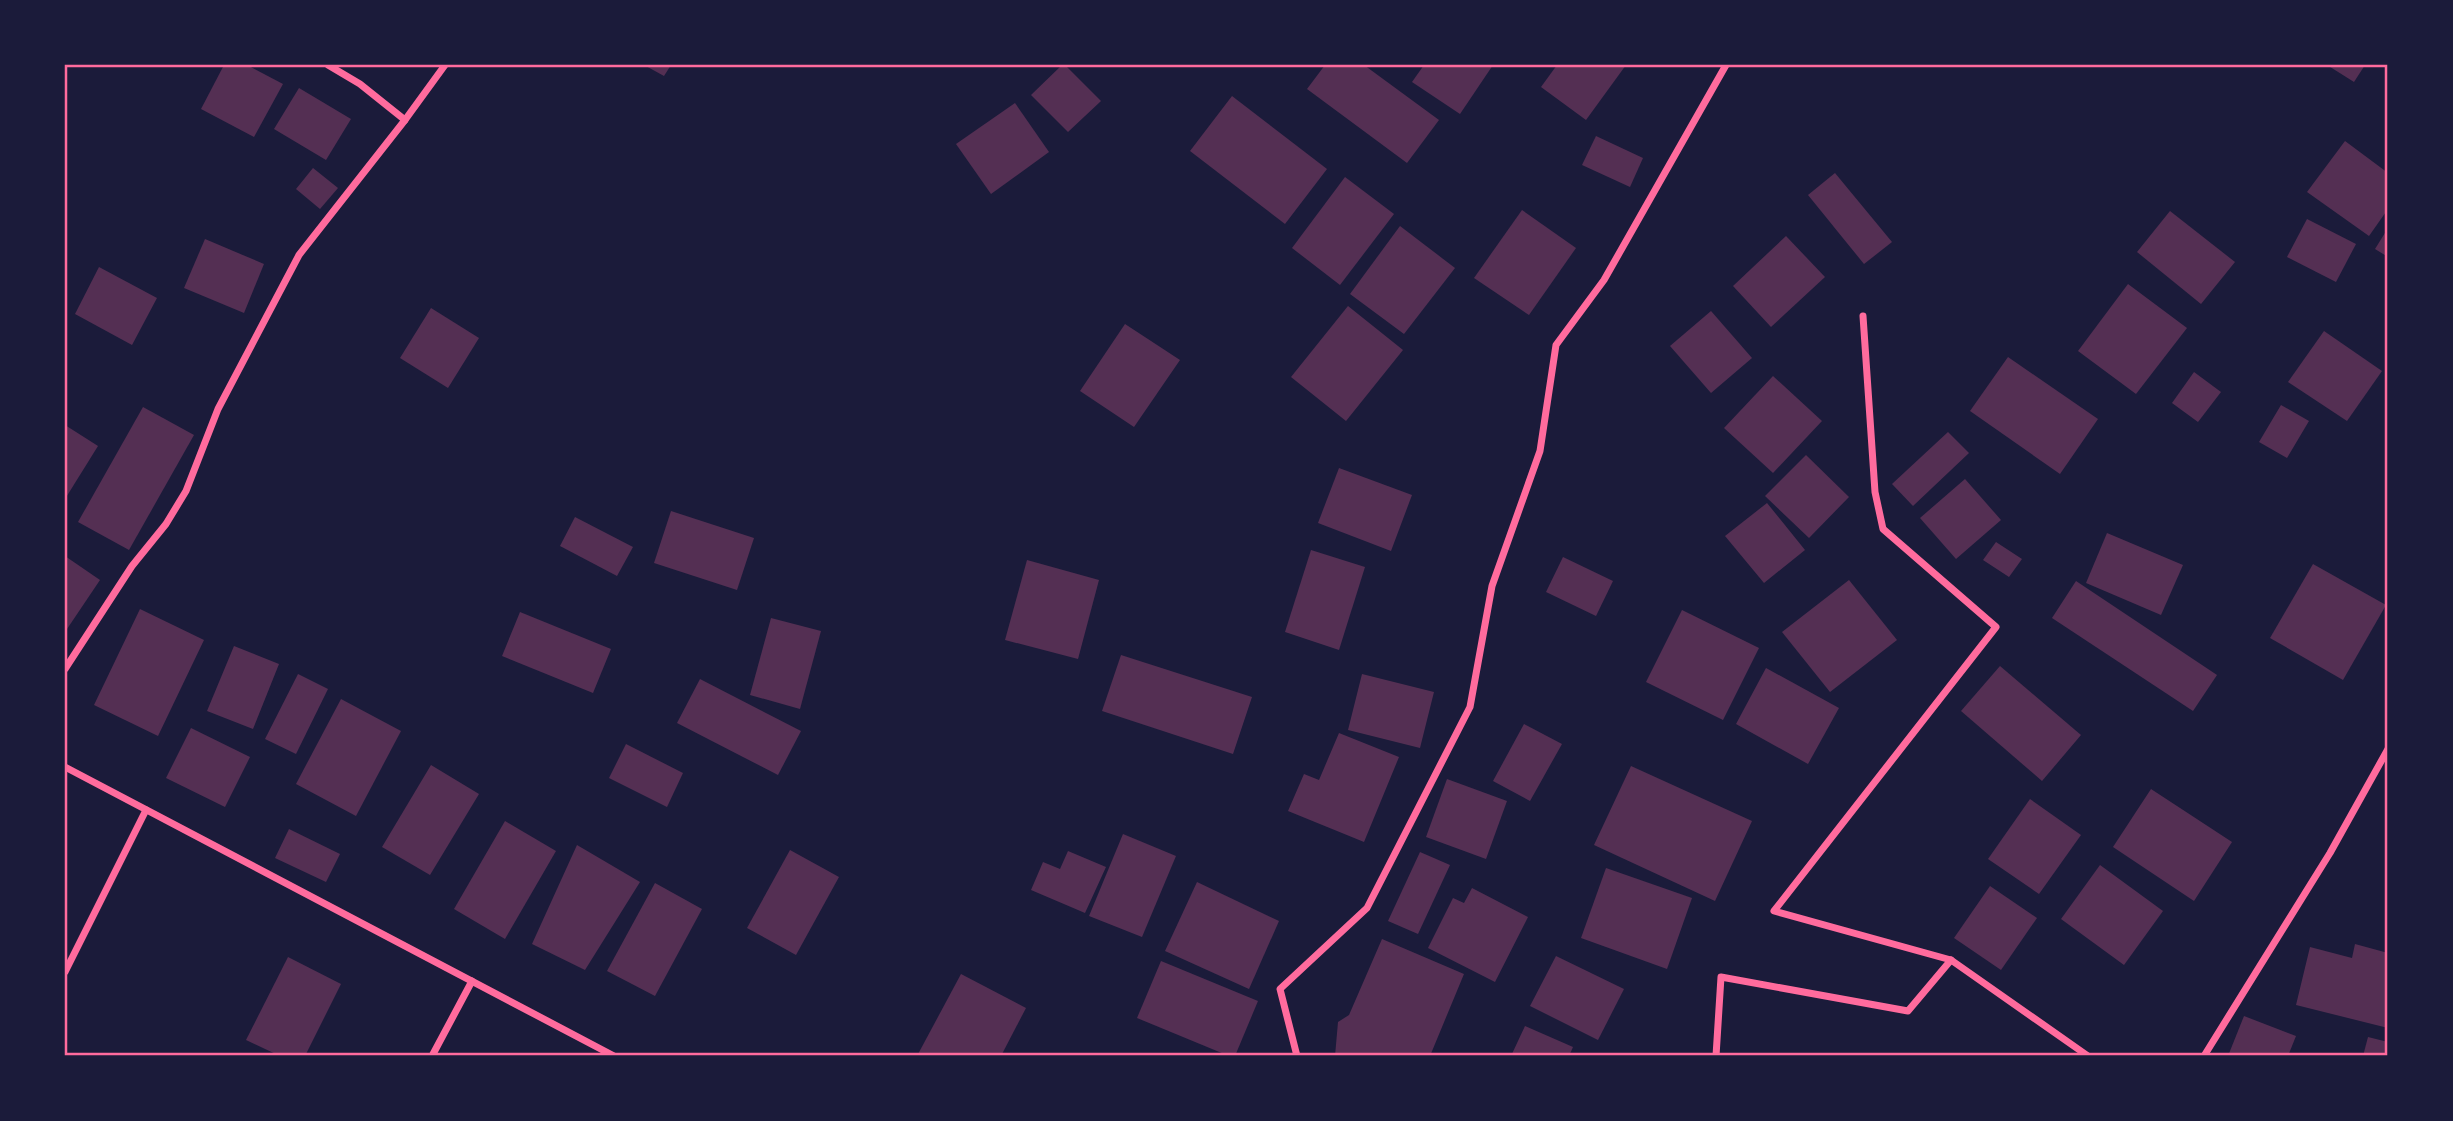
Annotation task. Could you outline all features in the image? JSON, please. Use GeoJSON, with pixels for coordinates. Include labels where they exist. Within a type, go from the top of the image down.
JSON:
{"type":"FeatureCollection","features":[{"type":"Feature","properties":{"kind":"street"},"geometry":{"type":"LineString","coordinates":[[328,65],[360,84],[405,120]]}},
{"type":"Feature","properties":{"kind":"street"},"geometry":{"type":"LineString","coordinates":[[65,669],[132,566],[166,524],[186,491],[218,409],[299,255],[445,65]]}},
{"type":"Feature","properties":{"kind":"street"},"geometry":{"type":"LineString","coordinates":[[1297,1056],[1280,989],[1367,908],[1470,706],[1492,586],[1539,451],[1556,345],[1604,280],[1726,65]]}},
{"type":"Feature","properties":{"kind":"street"},"geometry":{"type":"LineString","coordinates":[[1863,316],[1875,492],[1883,529],[1996,627],[1774,911],[1951,960],[2088,1056]]}},
{"type":"Feature","properties":{"kind":"street"},"geometry":{"type":"LineString","coordinates":[[2204,1056],[2330,853],[2388,749]]}},
{"type":"Feature","properties":{"kind":"street"},"geometry":{"type":"LineString","coordinates":[[65,767],[614,1056]]}},
{"type":"Feature","properties":{"kind":"street"},"geometry":{"type":"LineString","coordinates":[[65,972],[146,810]]}},
{"type":"Feature","properties":{"kind":"street"},"geometry":{"type":"LineString","coordinates":[[1716,1056],[1721,977],[1908,1011],[1951,960]]}},
{"type":"Feature","properties":{"kind":"street"},"geometry":{"type":"LineString","coordinates":[[432,1056],[471,981]]}},
{"type":"Feature","properties":{"kind":"building"},"geometry":{"type":"Polygon","coordinates":[[[224,65],[247,65],[283,84],[254,137],[201,109],[224,65]]]}},
{"type":"Feature","properties":{"kind":"building"},"geometry":{"type":"Polygon","coordinates":[[[644,65],[671,65],[664,76],[644,65]]]}},
{"type":"Feature","properties":{"kind":"building"},"geometry":{"type":"Polygon","coordinates":[[[1062,65],[1101,101],[1068,132],[1031,95],[1062,65]]]}},
{"type":"Feature","properties":{"kind":"building"},"geometry":{"type":"Polygon","coordinates":[[[1325,65],[1364,65],[1439,120],[1407,163],[1307,89],[1325,65]]]}},
{"type":"Feature","properties":{"kind":"building"},"geometry":{"type":"Polygon","coordinates":[[[1424,65],[1493,65],[1460,114],[1412,82],[1424,65]]]}},
{"type":"Feature","properties":{"kind":"building"},"geometry":{"type":"Polygon","coordinates":[[[1557,65],[1626,65],[1586,120],[1541,87],[1557,65]]]}},
{"type":"Feature","properties":{"kind":"building"},"geometry":{"type":"Polygon","coordinates":[[[2327,65],[2365,65],[2354,82],[2327,65]]]}},
{"type":"Feature","properties":{"kind":"building"},"geometry":{"type":"Polygon","coordinates":[[[299,88],[351,119],[326,160],[274,129],[299,88]]]}},
{"type":"Feature","properties":{"kind":"building"},"geometry":{"type":"Polygon","coordinates":[[[1232,96],[1327,169],[1285,224],[1190,151],[1232,96]]]}},
{"type":"Feature","properties":{"kind":"building"},"geometry":{"type":"Polygon","coordinates":[[[1015,103],[1049,152],[991,194],[956,144],[1015,103]]]}},
{"type":"Feature","properties":{"kind":"building"},"geometry":{"type":"Polygon","coordinates":[[[1596,136],[1643,158],[1630,187],[1582,165],[1596,136]]]}},
{"type":"Feature","properties":{"kind":"building"},"geometry":{"type":"Polygon","coordinates":[[[2345,141],[2388,173],[2388,209],[2369,236],[2307,192],[2345,141]]]}},
{"type":"Feature","properties":{"kind":"building"},"geometry":{"type":"Polygon","coordinates":[[[313,168],[338,188],[320,209],[296,189],[313,168]]]}},
{"type":"Feature","properties":{"kind":"building"},"geometry":{"type":"Polygon","coordinates":[[[1835,173],[1892,242],[1864,264],[1808,195],[1835,173]]]}},
{"type":"Feature","properties":{"kind":"building"},"geometry":{"type":"Polygon","coordinates":[[[1345,177],[1394,214],[1340,285],[1292,248],[1345,177]]]}},
{"type":"Feature","properties":{"kind":"building"},"geometry":{"type":"Polygon","coordinates":[[[1522,210],[1576,248],[1529,315],[1474,278],[1522,210]]]}},
{"type":"Feature","properties":{"kind":"building"},"geometry":{"type":"Polygon","coordinates":[[[2170,211],[2235,262],[2201,304],[2137,252],[2170,211]]]}},
{"type":"Feature","properties":{"kind":"building"},"geometry":{"type":"Polygon","coordinates":[[[2307,219],[2356,244],[2336,282],[2287,257],[2307,219]]]}},
{"type":"Feature","properties":{"kind":"building"},"geometry":{"type":"Polygon","coordinates":[[[1400,226],[1455,268],[1404,334],[1350,294],[1400,226]]]}},
{"type":"Feature","properties":{"kind":"building"},"geometry":{"type":"Polygon","coordinates":[[[2388,228],[2388,257],[2375,249],[2388,228]]]}},
{"type":"Feature","properties":{"kind":"building"},"geometry":{"type":"Polygon","coordinates":[[[1786,236],[1825,277],[1771,327],[1733,286],[1786,236]]]}},
{"type":"Feature","properties":{"kind":"building"},"geometry":{"type":"Polygon","coordinates":[[[205,239],[264,264],[244,313],[184,288],[205,239]]]}},
{"type":"Feature","properties":{"kind":"building"},"geometry":{"type":"Polygon","coordinates":[[[99,267],[157,298],[132,345],[75,314],[99,267]]]}},
{"type":"Feature","properties":{"kind":"building"},"geometry":{"type":"Polygon","coordinates":[[[2128,284],[2187,328],[2136,394],[2078,351],[2128,284]]]}},
{"type":"Feature","properties":{"kind":"building"},"geometry":{"type":"Polygon","coordinates":[[[1348,306],[1403,350],[1346,421],[1291,377],[1348,306]]]}},
{"type":"Feature","properties":{"kind":"building"},"geometry":{"type":"Polygon","coordinates":[[[431,308],[479,338],[448,388],[400,358],[431,308]]]}},
{"type":"Feature","properties":{"kind":"building"},"geometry":{"type":"Polygon","coordinates":[[[1711,311],[1752,358],[1711,393],[1670,346],[1711,311]]]}},
{"type":"Feature","properties":{"kind":"building"},"geometry":{"type":"Polygon","coordinates":[[[1125,324],[1180,360],[1134,427],[1080,391],[1125,324]]]}},
{"type":"Feature","properties":{"kind":"building"},"geometry":{"type":"Polygon","coordinates":[[[2324,331],[2382,371],[2347,421],[2288,382],[2324,331]]]}},
{"type":"Feature","properties":{"kind":"building"},"geometry":{"type":"Polygon","coordinates":[[[2008,357],[2098,419],[2060,474],[1970,411],[2008,357]]]}},
{"type":"Feature","properties":{"kind":"building"},"geometry":{"type":"Polygon","coordinates":[[[2194,372],[2221,392],[2198,422],[2172,403],[2194,372]]]}},
{"type":"Feature","properties":{"kind":"building"},"geometry":{"type":"Polygon","coordinates":[[[1773,376],[1822,421],[1773,473],[1724,428],[1773,376]]]}},
{"type":"Feature","properties":{"kind":"building"},"geometry":{"type":"Polygon","coordinates":[[[2281,405],[2309,421],[2287,458],[2259,442],[2281,405]]]}},
{"type":"Feature","properties":{"kind":"building"},"geometry":{"type":"Polygon","coordinates":[[[143,407],[194,435],[129,550],[78,522],[143,407]]]}},
{"type":"Feature","properties":{"kind":"building"},"geometry":{"type":"Polygon","coordinates":[[[65,425],[98,446],[65,499],[65,425]]]}},
{"type":"Feature","properties":{"kind":"building"},"geometry":{"type":"Polygon","coordinates":[[[1948,432],[1969,453],[1913,506],[1892,484],[1948,432]]]}},
{"type":"Feature","properties":{"kind":"building"},"geometry":{"type":"Polygon","coordinates":[[[1806,455],[1849,497],[1809,538],[1765,496],[1806,455]]]}},
{"type":"Feature","properties":{"kind":"building"},"geometry":{"type":"Polygon","coordinates":[[[1339,468],[1412,495],[1391,551],[1318,523],[1339,468]]]}},
{"type":"Feature","properties":{"kind":"building"},"geometry":{"type":"Polygon","coordinates":[[[1965,479],[2001,520],[1956,559],[1920,518],[1965,479]]]}},
{"type":"Feature","properties":{"kind":"building"},"geometry":{"type":"Polygon","coordinates":[[[1767,503],[1805,550],[1764,583],[1725,536],[1767,503]]]}},
{"type":"Feature","properties":{"kind":"building"},"geometry":{"type":"Polygon","coordinates":[[[671,511],[754,538],[737,590],[654,563],[671,511]]]}},
{"type":"Feature","properties":{"kind":"building"},"geometry":{"type":"Polygon","coordinates":[[[575,517],[633,547],[617,576],[560,546],[575,517]]]}},
{"type":"Feature","properties":{"kind":"building"},"geometry":{"type":"Polygon","coordinates":[[[2107,533],[2183,565],[2161,615],[2086,583],[2107,533]]]}},
{"type":"Feature","properties":{"kind":"building"},"geometry":{"type":"Polygon","coordinates":[[[1996,542],[2022,559],[2009,577],[1983,560],[1996,542]]]}},
{"type":"Feature","properties":{"kind":"building"},"geometry":{"type":"Polygon","coordinates":[[[1311,550],[1365,567],[1339,650],[1285,632],[1311,550]]]}},
{"type":"Feature","properties":{"kind":"building"},"geometry":{"type":"Polygon","coordinates":[[[65,556],[100,580],[65,632],[65,556]]]}},
{"type":"Feature","properties":{"kind":"building"},"geometry":{"type":"Polygon","coordinates":[[[1563,557],[1613,581],[1596,616],[1546,592],[1563,557]]]}},
{"type":"Feature","properties":{"kind":"building"},"geometry":{"type":"Polygon","coordinates":[[[1027,560],[1099,580],[1078,659],[1005,640],[1027,560]]]}},
{"type":"Feature","properties":{"kind":"building"},"geometry":{"type":"Polygon","coordinates":[[[2313,564],[2386,605],[2343,680],[2270,638],[2313,564]]]}},
{"type":"Feature","properties":{"kind":"building"},"geometry":{"type":"Polygon","coordinates":[[[1849,580],[1897,640],[1830,692],[1782,632],[1849,580]]]}},
{"type":"Feature","properties":{"kind":"building"},"geometry":{"type":"Polygon","coordinates":[[[2076,581],[2217,675],[2193,711],[2052,618],[2076,581]]]}},
{"type":"Feature","properties":{"kind":"building"},"geometry":{"type":"Polygon","coordinates":[[[140,609],[204,640],[158,736],[94,705],[140,609]]]}},
{"type":"Feature","properties":{"kind":"building"},"geometry":{"type":"Polygon","coordinates":[[[1682,610],[1759,648],[1723,720],[1646,682],[1682,610]]]}},
{"type":"Feature","properties":{"kind":"building"},"geometry":{"type":"Polygon","coordinates":[[[520,612],[611,649],[593,693],[502,656],[520,612]]]}},
{"type":"Feature","properties":{"kind":"building"},"geometry":{"type":"Polygon","coordinates":[[[771,618],[821,631],[800,709],[750,695],[771,618]]]}},
{"type":"Feature","properties":{"kind":"building"},"geometry":{"type":"Polygon","coordinates":[[[234,646],[279,664],[253,729],[207,711],[234,646]]]}},
{"type":"Feature","properties":{"kind":"building"},"geometry":{"type":"Polygon","coordinates":[[[1121,655],[1252,697],[1233,754],[1102,711],[1121,655]]]}},
{"type":"Feature","properties":{"kind":"building"},"geometry":{"type":"Polygon","coordinates":[[[2000,666],[2081,735],[2042,781],[1961,711],[2000,666]]]}},
{"type":"Feature","properties":{"kind":"building"},"geometry":{"type":"Polygon","coordinates":[[[1766,668],[1839,708],[1808,764],[1736,724],[1766,668]]]}},
{"type":"Feature","properties":{"kind":"building"},"geometry":{"type":"Polygon","coordinates":[[[298,674],[328,689],[296,754],[265,739],[298,674]]]}},
{"type":"Feature","properties":{"kind":"building"},"geometry":{"type":"Polygon","coordinates":[[[1362,674],[1434,692],[1420,748],[1348,730],[1362,674]]]}},
{"type":"Feature","properties":{"kind":"building"},"geometry":{"type":"Polygon","coordinates":[[[700,679],[801,731],[778,775],[677,723],[700,679]]]}},
{"type":"Feature","properties":{"kind":"building"},"geometry":{"type":"Polygon","coordinates":[[[341,699],[401,731],[356,816],[296,784],[341,699]]]}},
{"type":"Feature","properties":{"kind":"building"},"geometry":{"type":"Polygon","coordinates":[[[1524,724],[1562,744],[1530,801],[1493,781],[1524,724]]]}},
{"type":"Feature","properties":{"kind":"building"},"geometry":{"type":"Polygon","coordinates":[[[191,728],[250,757],[225,807],[166,778],[191,728]]]}},
{"type":"Feature","properties":{"kind":"building"},"geometry":{"type":"Polygon","coordinates":[[[1339,733],[1399,757],[1364,842],[1288,811],[1304,774],[1319,780],[1339,733]]]}},
{"type":"Feature","properties":{"kind":"building"},"geometry":{"type":"Polygon","coordinates":[[[626,744],[683,773],[667,807],[609,778],[626,744]]]}},
{"type":"Feature","properties":{"kind":"building"},"geometry":{"type":"Polygon","coordinates":[[[431,765],[479,794],[430,875],[382,847],[431,765]]]}},
{"type":"Feature","properties":{"kind":"building"},"geometry":{"type":"Polygon","coordinates":[[[1631,766],[1752,821],[1715,901],[1594,845],[1631,766]]]}},
{"type":"Feature","properties":{"kind":"building"},"geometry":{"type":"Polygon","coordinates":[[[1447,779],[1507,801],[1486,859],[1426,837],[1447,779]]]}},
{"type":"Feature","properties":{"kind":"building"},"geometry":{"type":"Polygon","coordinates":[[[2151,789],[2232,842],[2194,901],[2113,847],[2151,789]]]}},
{"type":"Feature","properties":{"kind":"building"},"geometry":{"type":"Polygon","coordinates":[[[2030,799],[2081,835],[2039,894],[1988,859],[2030,799]]]}},
{"type":"Feature","properties":{"kind":"building"},"geometry":{"type":"Polygon","coordinates":[[[505,821],[556,851],[505,939],[454,909],[505,821]]]}},
{"type":"Feature","properties":{"kind":"building"},"geometry":{"type":"Polygon","coordinates":[[[289,829],[340,854],[326,882],[275,858],[289,829]]]}},
{"type":"Feature","properties":{"kind":"building"},"geometry":{"type":"Polygon","coordinates":[[[1123,834],[1176,856],[1142,937],[1089,916],[1123,834]]]}},
{"type":"Feature","properties":{"kind":"building"},"geometry":{"type":"Polygon","coordinates":[[[577,845],[640,882],[585,970],[532,944],[577,845]]]}},
{"type":"Feature","properties":{"kind":"building"},"geometry":{"type":"Polygon","coordinates":[[[790,850],[839,877],[796,955],[747,928],[790,850]]]}},
{"type":"Feature","properties":{"kind":"building"},"geometry":{"type":"Polygon","coordinates":[[[1068,851],[1106,867],[1085,913],[1031,890],[1043,862],[1060,869],[1068,851]]]}},
{"type":"Feature","properties":{"kind":"building"},"geometry":{"type":"Polygon","coordinates":[[[1420,852],[1450,865],[1418,934],[1388,921],[1420,852]]]}},
{"type":"Feature","properties":{"kind":"building"},"geometry":{"type":"Polygon","coordinates":[[[2100,865],[2163,911],[2124,965],[2061,919],[2100,865]]]}},
{"type":"Feature","properties":{"kind":"building"},"geometry":{"type":"Polygon","coordinates":[[[1606,868],[1692,898],[1667,969],[1581,938],[1606,868]]]}},
{"type":"Feature","properties":{"kind":"building"},"geometry":{"type":"Polygon","coordinates":[[[1197,882],[1279,921],[1249,989],[1165,951],[1197,882]]]}},
{"type":"Feature","properties":{"kind":"building"},"geometry":{"type":"Polygon","coordinates":[[[655,883],[702,909],[655,996],[607,971],[655,883]]]}},
{"type":"Feature","properties":{"kind":"building"},"geometry":{"type":"Polygon","coordinates":[[[1990,886],[2037,918],[2001,970],[1954,938],[1990,886]]]}},
{"type":"Feature","properties":{"kind":"building"},"geometry":{"type":"Polygon","coordinates":[[[1472,888],[1528,917],[1495,982],[1428,948],[1453,898],[1464,903],[1472,888]]]}},
{"type":"Feature","properties":{"kind":"building"},"geometry":{"type":"Polygon","coordinates":[[[1382,939],[1464,974],[1430,1056],[1335,1056],[1338,1022],[1349,1015],[1382,939]]]}},
{"type":"Feature","properties":{"kind":"building"},"geometry":{"type":"Polygon","coordinates":[[[2355,944],[2388,953],[2388,1028],[2296,1005],[2310,947],[2352,958],[2355,944]]]}},
{"type":"Feature","properties":{"kind":"building"},"geometry":{"type":"Polygon","coordinates":[[[1556,956],[1624,989],[1598,1040],[1530,1006],[1556,956]]]}},
{"type":"Feature","properties":{"kind":"building"},"geometry":{"type":"Polygon","coordinates":[[[288,957],[341,984],[305,1056],[280,1056],[246,1040],[288,957]]]}},
{"type":"Feature","properties":{"kind":"building"},"geometry":{"type":"Polygon","coordinates":[[[1161,961],[1258,1001],[1235,1056],[1229,1056],[1137,1018],[1161,961]]]}},
{"type":"Feature","properties":{"kind":"building"},"geometry":{"type":"Polygon","coordinates":[[[961,974],[1026,1008],[1001,1056],[917,1056],[961,974]]]}},
{"type":"Feature","properties":{"kind":"building"},"geometry":{"type":"Polygon","coordinates":[[[2244,1016],[2296,1036],[2288,1056],[2228,1056],[2244,1016]]]}},
{"type":"Feature","properties":{"kind":"building"},"geometry":{"type":"Polygon","coordinates":[[[1525,1026],[1573,1047],[1569,1056],[1511,1056],[1525,1026]]]}},
{"type":"Feature","properties":{"kind":"building"},"geometry":{"type":"Polygon","coordinates":[[[2368,1037],[2388,1042],[2388,1056],[2363,1056],[2368,1037]]]}}]}
